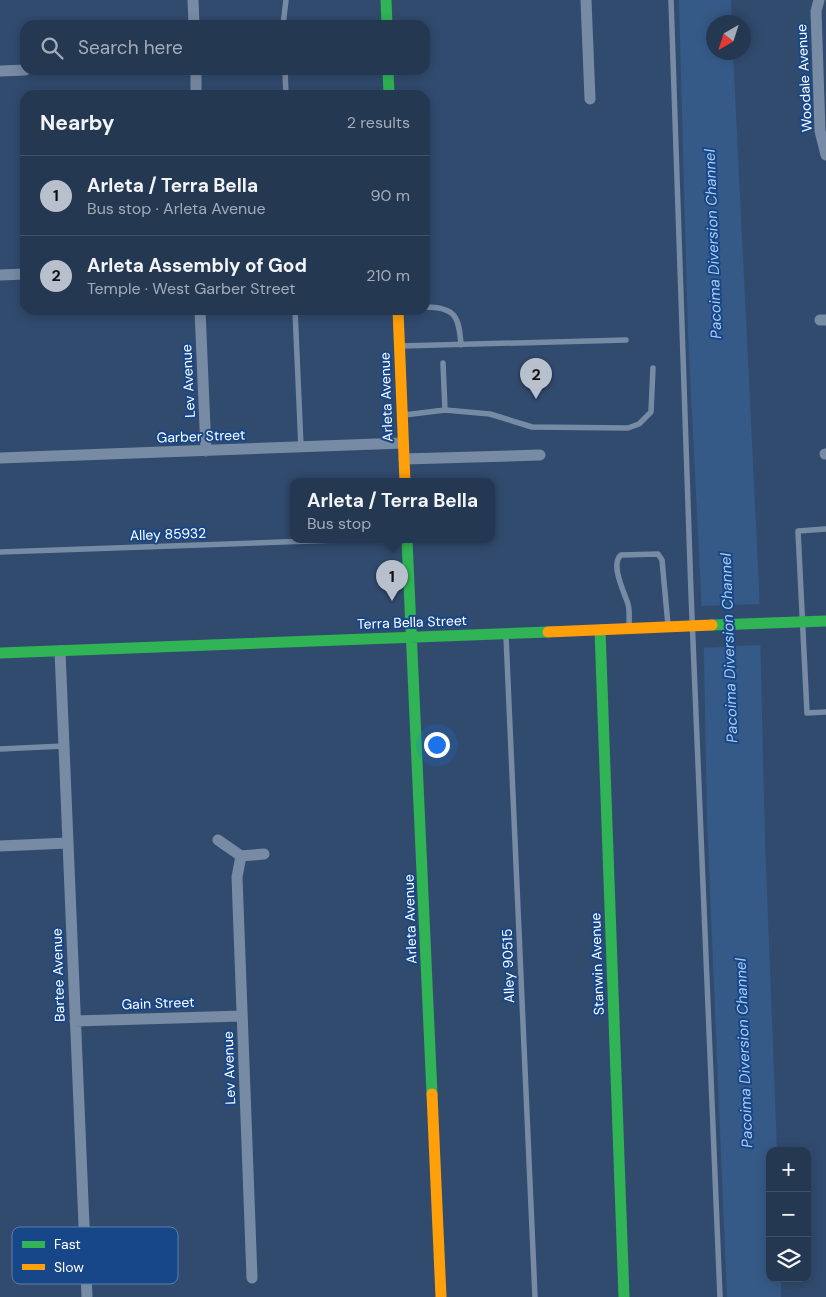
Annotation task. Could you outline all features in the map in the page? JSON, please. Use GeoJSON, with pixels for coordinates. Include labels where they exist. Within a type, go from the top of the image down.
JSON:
{"type":"FeatureCollection","features":[{"type":"Feature","properties":{"kind":"main road"},"geometry":{"type":"LineString","coordinates":[[386,0],[387,20]]}},
{"type":"Feature","properties":{"kind":"main road"},"geometry":{"type":"LineString","coordinates":[[388,75],[389,90]]}},
{"type":"Feature","properties":{"kind":"main road","name":"Arleta Avenue"},"geometry":{"type":"LineString","coordinates":[[398,315],[405,478]]}},
{"type":"Feature","properties":{"kind":"main road","name":"Arleta Avenue"},"geometry":{"type":"LineString","coordinates":[[408,543],[441,1297]]}},
{"type":"Feature","properties":{"kind":"main road","name":"Terra Bella Street"},"geometry":{"type":"LineString","coordinates":[[0,653],[826,621]]}},
{"type":"Feature","properties":{"kind":"main road","name":"Stanwin Avenue"},"geometry":{"type":"LineString","coordinates":[[600,630],[624,1297]]}},
{"type":"Feature","properties":{"kind":"street"},"geometry":{"type":"LineString","coordinates":[[193,0],[194,20]]}},
{"type":"Feature","properties":{"kind":"street"},"geometry":{"type":"LineString","coordinates":[[586,0],[590,99]]}},
{"type":"Feature","properties":{"kind":"street","name":"Woodale Avenue"},"geometry":{"type":"LineString","coordinates":[[819,0],[816,10],[820,131],[826,155]]}},
{"type":"Feature","properties":{"kind":"street"},"geometry":{"type":"LineString","coordinates":[[0,71],[20,70]]}},
{"type":"Feature","properties":{"kind":"street"},"geometry":{"type":"LineString","coordinates":[[196,75],[196,90]]}},
{"type":"Feature","properties":{"kind":"street"},"geometry":{"type":"LineString","coordinates":[[0,275],[20,274]]}},
{"type":"Feature","properties":{"kind":"street","name":"Lev Avenue"},"geometry":{"type":"LineString","coordinates":[[200,315],[206,451]]}},
{"type":"Feature","properties":{"kind":"street","name":"Garber Street"},"geometry":{"type":"LineString","coordinates":[[0,458],[403,444]]}},
{"type":"Feature","properties":{"kind":"street"},"geometry":{"type":"LineString","coordinates":[[404,459],[540,455]]}},
{"type":"Feature","properties":{"kind":"street","name":"Bartee Avenue"},"geometry":{"type":"LineString","coordinates":[[60,651],[84,1227]]}},
{"type":"Feature","properties":{"kind":"street"},"geometry":{"type":"LineString","coordinates":[[218,840],[241,856],[264,854]]}},
{"type":"Feature","properties":{"kind":"street"},"geometry":{"type":"LineString","coordinates":[[0,846],[68,844]]}},
{"type":"Feature","properties":{"kind":"street","name":"Lev Avenue"},"geometry":{"type":"LineString","coordinates":[[241,856],[237,877],[252,1278]]}},
{"type":"Feature","properties":{"kind":"street","name":"Gain Street"},"geometry":{"type":"LineString","coordinates":[[75,1021],[242,1016]]}},
{"type":"Feature","properties":{"kind":"street","name":"Bartee Avenue"},"geometry":{"type":"LineString","coordinates":[[86,1284],[87,1297]]}},
{"type":"Feature","properties":{"kind":"lane"},"geometry":{"type":"LineString","coordinates":[[284,20],[286,0]]}},
{"type":"Feature","properties":{"kind":"lane"},"geometry":{"type":"LineString","coordinates":[[671,0],[697,626],[720,1297]]}},
{"type":"Feature","properties":{"kind":"lane"},"geometry":{"type":"LineString","coordinates":[[285,75],[286,90]]}},
{"type":"Feature","properties":{"kind":"lane"},"geometry":{"type":"LineString","coordinates":[[430,307],[449,310],[456,316],[459,325],[460,345]]}},
{"type":"Feature","properties":{"kind":"lane"},"geometry":{"type":"LineString","coordinates":[[296,315],[301,447]]}},
{"type":"Feature","properties":{"kind":"lane"},"geometry":{"type":"LineString","coordinates":[[399,346],[626,340]]}},
{"type":"Feature","properties":{"kind":"lane"},"geometry":{"type":"LineString","coordinates":[[443,363],[445,410]]}},
{"type":"Feature","properties":{"kind":"lane"},"geometry":{"type":"LineString","coordinates":[[402,415],[445,410],[490,414],[532,427],[628,428],[639,424],[651,412],[653,368]]}},
{"type":"Feature","properties":{"kind":"lane"},"geometry":{"type":"LineString","coordinates":[[826,529],[798,530],[807,713],[826,712]]}},
{"type":"Feature","properties":{"kind":"lane","name":"Alley 85932"},"geometry":{"type":"LineString","coordinates":[[0,552],[290,542]]}},
{"type":"Feature","properties":{"kind":"lane"},"geometry":{"type":"LineString","coordinates":[[629,628],[628,605],[618,579],[618,560],[621,555],[629,554],[658,554],[662,560],[668,627]]}},
{"type":"Feature","properties":{"kind":"lane","name":"Alley 90515"},"geometry":{"type":"LineString","coordinates":[[506,634],[535,1297]]}},
{"type":"Feature","properties":{"kind":"lane"},"geometry":{"type":"LineString","coordinates":[[0,749],[64,746]]}},
{"type":"Feature","properties":{"kind":"water","name":"Pacoima Diversion Channel"},"geometry":{"type":"Polygon","coordinates":[[[679,0],[731,0],[732,15],[706,15],[706,60],[733,60],[759,587],[765,841],[777,1147],[766,1147],[766,1282],[781,1282],[781,1297],[727,1297],[707,817],[704,653],[688,333],[679,0]]]}},
{"type":"Feature","properties":{"kind":"pier"},"geometry":{"type":"Polygon","coordinates":[[[761,604],[762,645],[702,648],[700,606],[761,604]]]}},
{"type":"Feature","properties":{"kind":"traffic: fast"},"geometry":{"type":"LineString","coordinates":[[386,0],[387,20]]}},
{"type":"Feature","properties":{"kind":"traffic: fast"},"geometry":{"type":"LineString","coordinates":[[388,75],[389,90]]}},
{"type":"Feature","properties":{"kind":"traffic: fast"},"geometry":{"type":"LineString","coordinates":[[407,543],[432,1094]]}},
{"type":"Feature","properties":{"kind":"traffic: fast"},"geometry":{"type":"LineString","coordinates":[[712,625],[826,621]]}},
{"type":"Feature","properties":{"kind":"traffic: fast"},"geometry":{"type":"LineString","coordinates":[[600,630],[624,1297]]}},
{"type":"Feature","properties":{"kind":"traffic: fast"},"geometry":{"type":"LineString","coordinates":[[0,653],[548,632]]}},
{"type":"Feature","properties":{"kind":"traffic: slow"},"geometry":{"type":"LineString","coordinates":[[398,315],[405,478]]}},
{"type":"Feature","properties":{"kind":"traffic: slow"},"geometry":{"type":"LineString","coordinates":[[548,632],[712,625]]}},
{"type":"Feature","properties":{"kind":"traffic: slow"},"geometry":{"type":"LineString","coordinates":[[432,1094],[441,1297]]}},
{"type":"Feature","properties":{"kind":"place","name":"Arleta Assembly of God"},"geometry":{"type":"Point","coordinates":[536,399]}},
{"type":"Feature","properties":{"kind":"place","name":"Arleta / Terra Bella"},"geometry":{"type":"Point","coordinates":[392,601]}}]}
